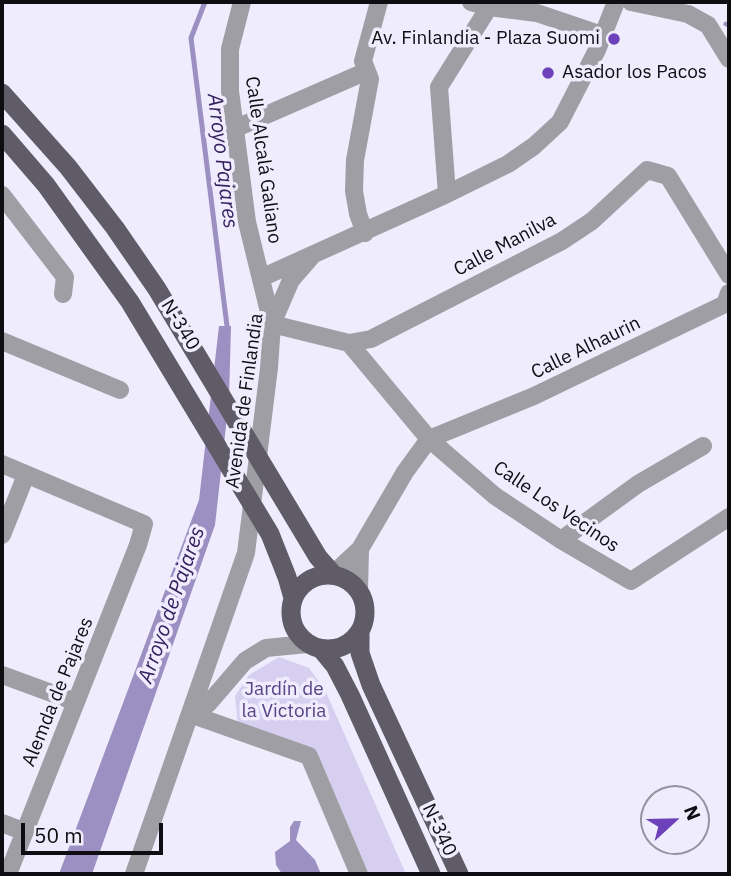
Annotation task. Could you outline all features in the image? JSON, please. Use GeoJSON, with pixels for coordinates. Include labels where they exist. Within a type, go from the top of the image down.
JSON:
{"type":"FeatureCollection","features":[{"type":"Feature","properties":{"kind":"main road","name":"N-340"},"geometry":{"type":"LineString","coordinates":[[2,93],[68,167],[157,289],[318,557],[333,574],[350,582],[359,591],[365,607],[360,631],[360,653],[371,685],[460,874]]}},
{"type":"Feature","properties":{"kind":"main road","name":"N-340"},"geometry":{"type":"LineString","coordinates":[[2,134],[46,185],[91,245],[184,390],[270,534],[293,598],[290,614],[295,630],[335,666],[431,874]]}},
{"type":"Feature","properties":{"kind":"main road"},"geometry":{"type":"LineString","coordinates":[[293,598],[303,584],[312,578],[333,574]]}},
{"type":"Feature","properties":{"kind":"main road"},"geometry":{"type":"LineString","coordinates":[[314,647],[336,648],[348,643],[360,631]]}},
{"type":"Feature","properties":{"kind":"street","name":"Calle Alcalá Galiano"},"geometry":{"type":"LineString","coordinates":[[242,2],[230,49],[230,91],[247,222],[272,324]]}},
{"type":"Feature","properties":{"kind":"street"},"geometry":{"type":"LineString","coordinates":[[365,233],[354,191],[355,160],[370,79],[363,61],[379,2]]}},
{"type":"Feature","properties":{"kind":"street"},"geometry":{"type":"LineString","coordinates":[[471,2],[537,13],[602,35]]}},
{"type":"Feature","properties":{"kind":"street"},"geometry":{"type":"LineString","coordinates":[[631,2],[688,15],[708,25],[729,59]]}},
{"type":"Feature","properties":{"kind":"street","name":"Avenida de Finlandia"},"geometry":{"type":"LineString","coordinates":[[134,874],[246,553],[272,324],[291,280],[311,257],[508,164],[534,146],[560,122],[597,51],[609,4]]}},
{"type":"Feature","properties":{"kind":"street"},"geometry":{"type":"LineString","coordinates":[[447,194],[439,87],[489,7]]}},
{"type":"Feature","properties":{"kind":"street"},"geometry":{"type":"LineString","coordinates":[[234,129],[367,71]]}},
{"type":"Feature","properties":{"kind":"street","name":"Calle Manilva"},"geometry":{"type":"LineString","coordinates":[[349,343],[371,339],[562,241],[592,221],[647,170],[668,176],[729,275]]}},
{"type":"Feature","properties":{"kind":"street"},"geometry":{"type":"LineString","coordinates":[[2,195],[65,276],[63,294]]}},
{"type":"Feature","properties":{"kind":"street"},"geometry":{"type":"LineString","coordinates":[[261,278],[311,257]]}},
{"type":"Feature","properties":{"kind":"street","name":"Calle Alhaurin"},"geometry":{"type":"LineString","coordinates":[[429,439],[534,396],[725,304],[729,293]]}},
{"type":"Feature","properties":{"kind":"street"},"geometry":{"type":"LineString","coordinates":[[272,324],[349,343]]}},
{"type":"Feature","properties":{"kind":"street"},"geometry":{"type":"LineString","coordinates":[[2,341],[120,390]]}},
{"type":"Feature","properties":{"kind":"street","name":"Calle Los Vecinos"},"geometry":{"type":"LineString","coordinates":[[349,343],[429,439],[495,495],[561,540],[631,581],[729,517]]}},
{"type":"Feature","properties":{"kind":"street"},"geometry":{"type":"LineString","coordinates":[[333,574],[360,549],[405,472],[429,439]]}},
{"type":"Feature","properties":{"kind":"street"},"geometry":{"type":"LineString","coordinates":[[561,540],[638,484],[703,446]]}},
{"type":"Feature","properties":{"kind":"street"},"geometry":{"type":"LineString","coordinates":[[2,464],[26,475],[2,535]]}},
{"type":"Feature","properties":{"kind":"street","name":"Alemda de Pajares"},"geometry":{"type":"LineString","coordinates":[[8,874],[144,524],[26,475]]}},
{"type":"Feature","properties":{"kind":"street"},"geometry":{"type":"LineString","coordinates":[[359,591],[360,549]]}},
{"type":"Feature","properties":{"kind":"street"},"geometry":{"type":"LineString","coordinates":[[190,714],[208,704],[245,661],[266,648],[314,647]]}},
{"type":"Feature","properties":{"kind":"street"},"geometry":{"type":"LineString","coordinates":[[2,675],[76,702]]}},
{"type":"Feature","properties":{"kind":"street"},"geometry":{"type":"LineString","coordinates":[[190,714],[309,756],[359,874]]}},
{"type":"Feature","properties":{"kind":"street"},"geometry":{"type":"LineString","coordinates":[[2,823],[25,832]]}},
{"type":"Feature","properties":{"kind":"green space","name":"Jardín de la Victoria"},"geometry":{"type":"Polygon","coordinates":[[[279,657],[309,668],[325,690],[406,874],[369,874],[317,752],[238,725],[235,696],[249,675],[279,657]]]}},
{"type":"Feature","properties":{"kind":"water","name":"Arroyo de Pajares"},"geometry":{"type":"Polygon","coordinates":[[[219,326],[231,326],[229,399],[215,525],[92,874],[59,874],[199,500],[219,326]]]}},
{"type":"Feature","properties":{"kind":"water"},"geometry":{"type":"Polygon","coordinates":[[[294,821],[301,821],[296,840],[315,860],[321,874],[282,874],[276,865],[275,852],[290,841],[290,827],[294,821]]]}},
{"type":"Feature","properties":{"kind":"waterway","name":"Arroyo Pajares"},"geometry":{"type":"LineString","coordinates":[[205,2],[191,38],[227,326]]}},
{"type":"Feature","properties":{"kind":"place","name":"Av. Finlandia - Plaza Suomi"},"geometry":{"type":"Point","coordinates":[614,39]}},
{"type":"Feature","properties":{"kind":"place","name":"Asador los Pacos"},"geometry":{"type":"Point","coordinates":[548,73]}}]}
